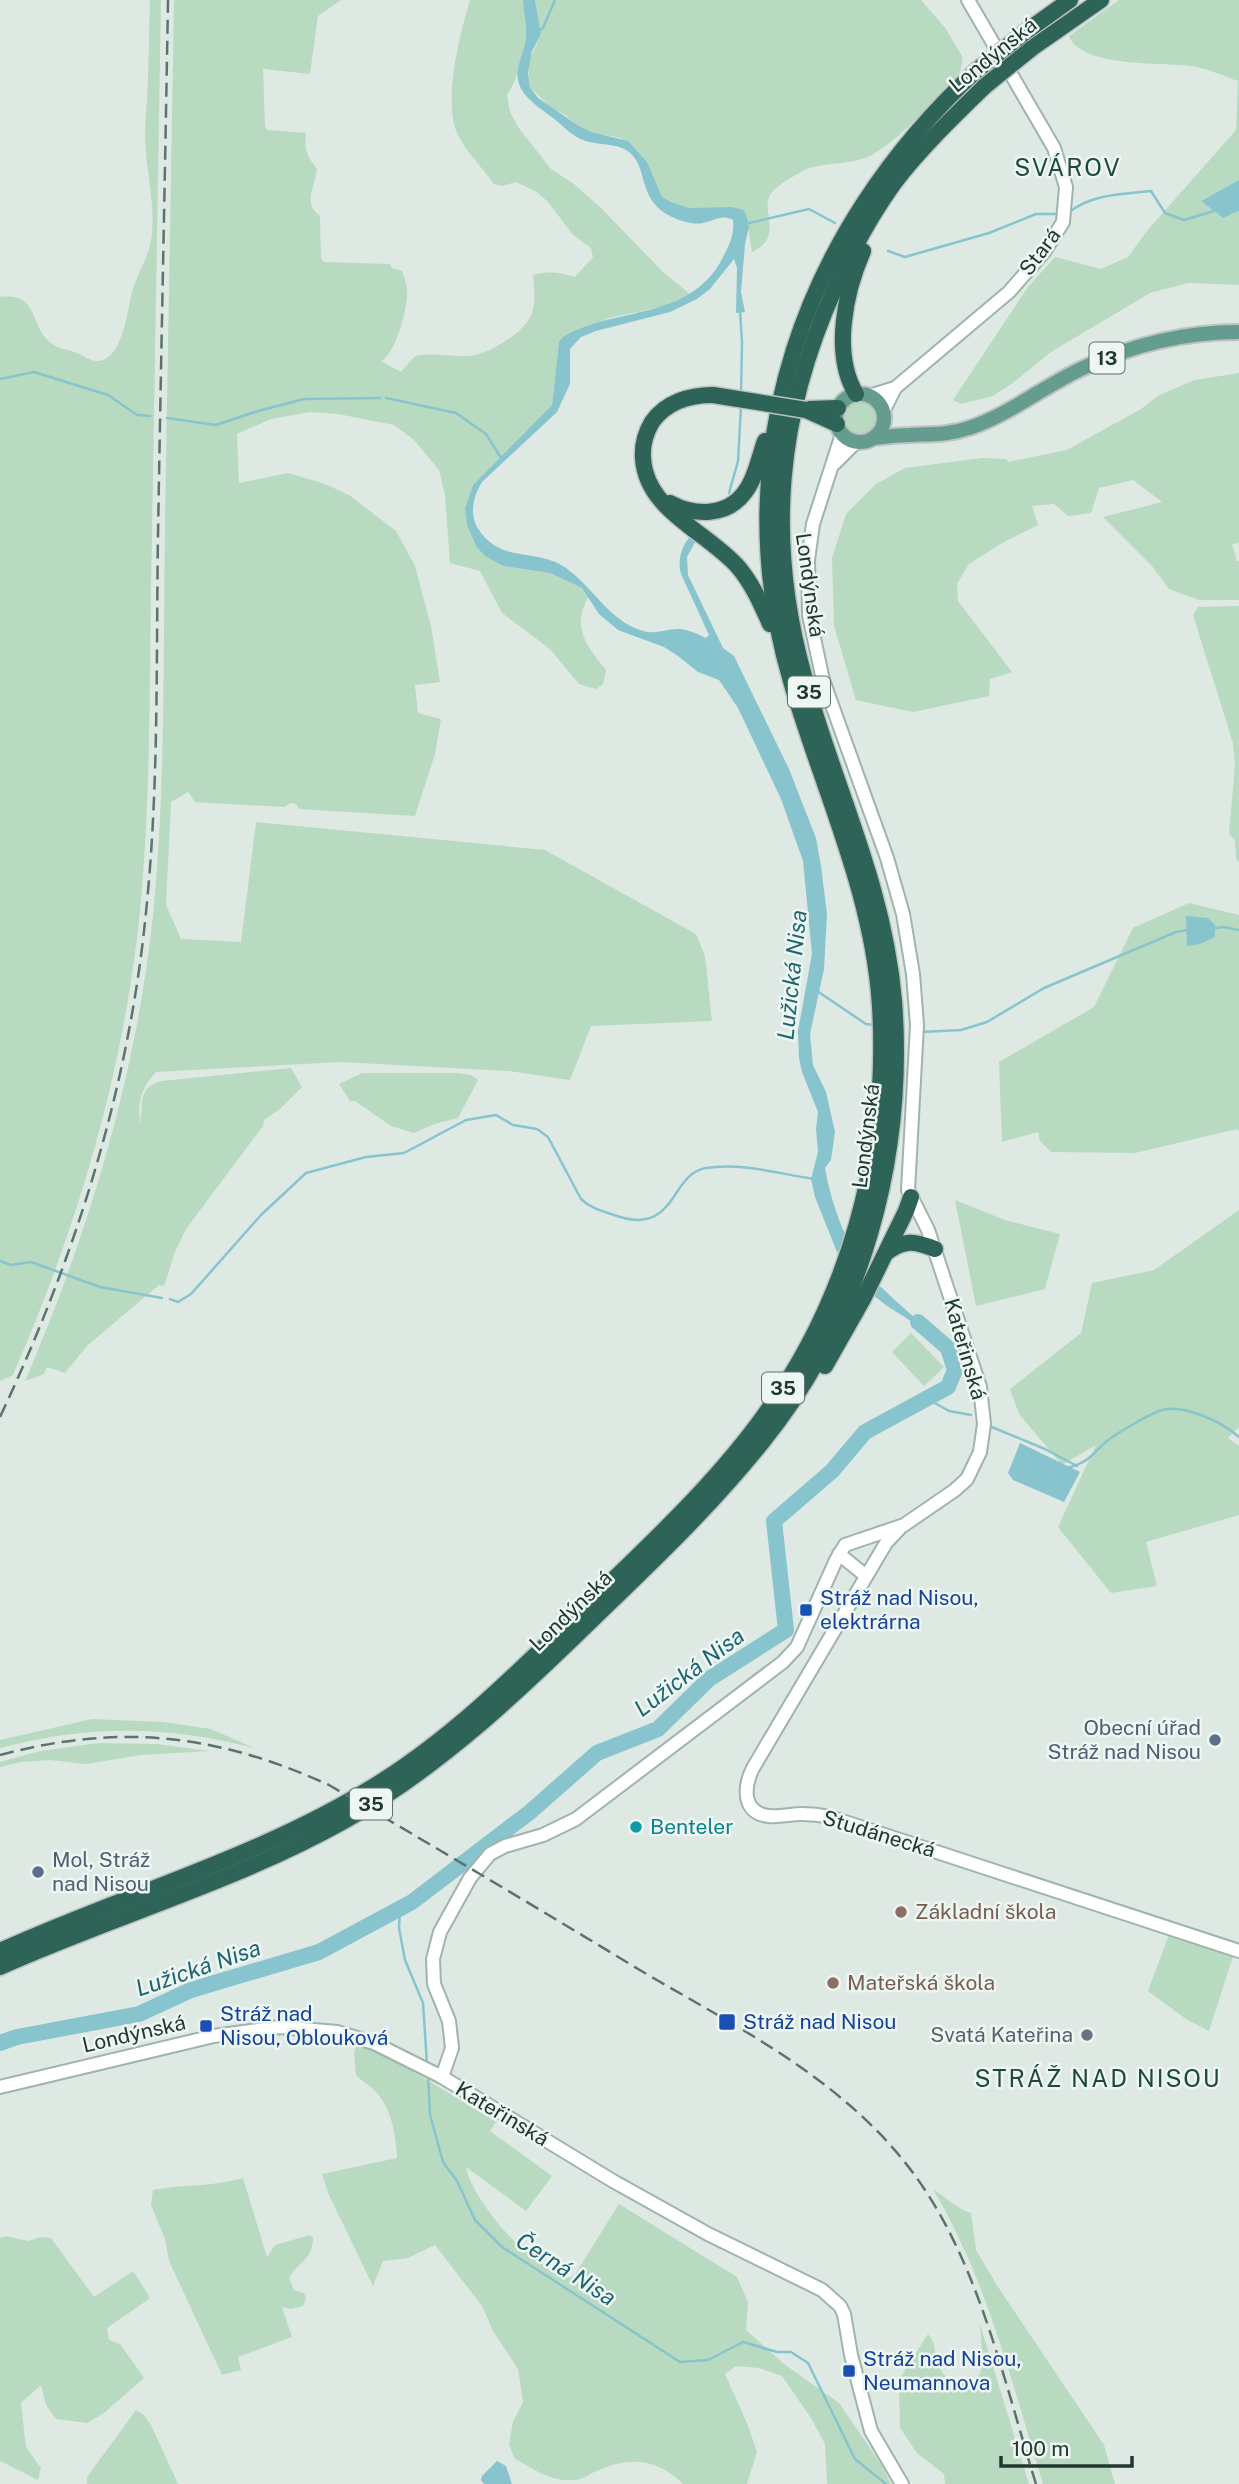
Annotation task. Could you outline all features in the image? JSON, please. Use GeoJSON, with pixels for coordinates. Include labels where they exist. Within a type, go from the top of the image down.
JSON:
{"type":"FeatureCollection","features":[{"type":"Feature","properties":{"kind":"highway","name":"Londýnská"},"geometry":{"type":"LineString","coordinates":[[704,1499],[791,1376],[807,1348],[842,1271],[859,1219],[874,1154],[880,1109],[880,999],[866,915],[847,848],[791,681],[771,594],[766,530],[771,446],[781,395],[804,320],[840,245],[871,192],[915,133],[976,71],[1070,0]]}},
{"type":"Feature","properties":{"kind":"highway","name":"Londýnská"},"geometry":{"type":"LineString","coordinates":[[0,1967],[273,1857],[345,1820],[411,1779],[511,1698],[704,1499],[782,1416],[822,1349],[853,1285],[871,1234],[887,1160],[893,1113],[896,1044],[889,960],[880,912],[860,842],[803,675],[785,590],[780,503],[789,424],[809,349],[826,307],[855,248],[907,167],[945,123],[985,86],[1032,48],[1101,0]]}},
{"type":"Feature","properties":{"kind":"highway"},"geometry":{"type":"LineString","coordinates":[[863,395],[847,372],[844,341],[850,289],[862,254],[907,167]]}},
{"type":"Feature","properties":{"kind":"highway"},"geometry":{"type":"LineString","coordinates":[[652,490],[669,503],[689,511],[711,512],[732,504],[746,491],[751,481],[781,395]]}},
{"type":"Feature","properties":{"kind":"highway"},"geometry":{"type":"LineString","coordinates":[[791,681],[756,592],[725,553],[672,512],[652,490],[644,470],[643,445],[655,418],[683,399],[713,396],[806,410],[839,422]]}},
{"type":"Feature","properties":{"kind":"highway"},"geometry":{"type":"LineString","coordinates":[[782,1416],[820,1374],[863,1299],[911,1197]]}},
{"type":"Feature","properties":{"kind":"highway"},"geometry":{"type":"LineString","coordinates":[[886,1253],[907,1241],[935,1249]]}},
{"type":"Feature","properties":{"kind":"highway","name":"Londýnská"},"geometry":{"type":"LineString","coordinates":[[0,1951],[287,1835],[388,1777],[422,1754],[489,1698],[673,1530]]}},
{"type":"Feature","properties":{"kind":"main road","name":"13"},"geometry":{"type":"LineString","coordinates":[[856,442],[873,438],[956,432],[977,425],[1083,368],[1126,351],[1189,335],[1239,332]]}},
{"type":"Feature","properties":{"kind":"main road"},"geometry":{"type":"LineString","coordinates":[[856,442],[839,422],[843,401],[863,395],[875,400],[883,414],[911,435]]}},
{"type":"Feature","properties":{"kind":"main road"},"geometry":{"type":"LineString","coordinates":[[873,438],[882,427],[883,414]]}},
{"type":"Feature","properties":{"kind":"street","name":"Stará"},"geometry":{"type":"LineString","coordinates":[[883,414],[895,388],[1009,292],[1044,252],[1063,222],[1066,187],[1054,148],[968,0]]}},
{"type":"Feature","properties":{"kind":"street","name":"Stará"},"geometry":{"type":"LineString","coordinates":[[863,395],[895,388]]}},
{"type":"Feature","properties":{"kind":"street","name":"Londýnská"},"geometry":{"type":"LineString","coordinates":[[839,422],[832,466],[819,503],[810,542],[807,593],[809,615],[823,680],[887,858],[908,937],[917,1025],[914,1115],[908,1183],[911,1197]]}},
{"type":"Feature","properties":{"kind":"street","name":"Londýnská"},"geometry":{"type":"LineString","coordinates":[[832,466],[856,442]]}},
{"type":"Feature","properties":{"kind":"street","name":"Kateřinská"},"geometry":{"type":"LineString","coordinates":[[902,2484],[871,2431],[851,2356],[846,2320],[840,2306],[822,2290],[708,2234],[603,2175],[442,2077],[452,2048],[449,2021],[434,1984],[433,1959],[440,1932],[483,1860],[505,1846],[542,1835],[576,1819],[783,1662],[797,1647],[845,1545],[904,1525],[967,1479],[980,1452],[984,1424],[980,1387],[935,1249],[911,1197]]}},
{"type":"Feature","properties":{"kind":"street","name":"Studánecká"},"geometry":{"type":"LineString","coordinates":[[904,1525],[886,1543],[752,1768],[745,1788],[752,1808],[768,1816],[811,1814],[831,1817],[1239,1951]]}},
{"type":"Feature","properties":{"kind":"street"},"geometry":{"type":"LineString","coordinates":[[839,1555],[866,1576]]}},
{"type":"Feature","properties":{"kind":"street","name":"Londýnská"},"geometry":{"type":"LineString","coordinates":[[0,2087],[214,2036],[279,2027],[337,2032],[374,2043],[442,2077]]}},
{"type":"Feature","properties":{"kind":"green space"},"geometry":{"type":"Polygon","coordinates":[[[150,0],[161,0],[147,817],[140,911],[133,971],[110,1090],[77,1206],[58,1263],[13,1375],[0,1381],[0,297],[13,297],[29,306],[40,330],[56,346],[99,361],[115,350],[124,328],[137,277],[148,253],[152,233],[145,138],[150,0]]]}},
{"type":"Feature","properties":{"kind":"green space"},"geometry":{"type":"Polygon","coordinates":[[[174,0],[341,0],[318,16],[310,74],[263,69],[265,126],[267,130],[306,133],[307,152],[317,169],[311,201],[320,216],[321,258],[324,262],[390,264],[392,268],[402,271],[407,288],[404,317],[392,349],[381,361],[401,372],[415,356],[470,356],[496,347],[515,334],[532,313],[533,275],[554,273],[575,277],[593,257],[591,248],[573,235],[537,192],[516,182],[502,186],[494,184],[458,135],[454,122],[452,87],[470,0],[523,0],[526,33],[524,49],[517,74],[507,95],[510,112],[518,127],[551,169],[574,184],[601,208],[663,272],[691,295],[660,307],[609,318],[559,342],[552,405],[473,485],[465,508],[467,525],[476,546],[503,566],[550,573],[582,588],[589,596],[581,617],[583,635],[606,670],[603,684],[596,689],[579,684],[550,649],[502,613],[480,571],[450,563],[445,495],[439,470],[414,440],[394,425],[338,414],[310,412],[271,419],[237,434],[239,483],[288,473],[325,484],[349,495],[396,531],[415,566],[431,626],[440,682],[415,685],[418,713],[441,719],[435,754],[415,816],[299,809],[296,804],[290,803],[285,807],[195,802],[188,792],[171,802],[166,905],[181,939],[241,942],[256,822],[545,850],[696,934],[705,956],[712,1021],[591,1026],[570,1080],[509,1071],[340,1062],[156,1072],[146,1084],[141,1096],[140,1124],[145,1092],[161,1081],[291,1068],[302,1087],[280,1109],[264,1120],[263,1126],[186,1229],[164,1286],[159,1285],[87,1346],[65,1373],[47,1367],[44,1374],[25,1381],[70,1268],[107,1153],[135,1035],[153,915],[163,718],[174,0]]]}},
{"type":"Feature","properties":{"kind":"green space"},"geometry":{"type":"Polygon","coordinates":[[[535,0],[921,0],[946,29],[963,58],[960,72],[920,115],[887,145],[859,160],[807,169],[775,189],[769,196],[768,238],[752,252],[746,215],[741,211],[727,208],[688,208],[665,199],[621,138],[592,132],[579,126],[551,108],[530,87],[528,63],[541,34],[535,0]]]}},
{"type":"Feature","properties":{"kind":"green space"},"geometry":{"type":"Polygon","coordinates":[[[1119,0],[1239,0],[1239,180],[1201,201],[1223,218],[1239,211],[1239,285],[1188,283],[1150,293],[1051,352],[993,396],[961,404],[953,400],[1028,287],[1055,257],[1101,269],[1128,257],[1147,231],[1236,130],[1238,81],[1197,67],[1105,58],[1089,54],[1076,46],[1069,36],[1119,0]]]}},
{"type":"Feature","properties":{"kind":"green space"},"geometry":{"type":"Polygon","coordinates":[[[1239,373],[1239,543],[1232,544],[1239,561],[1239,600],[1199,600],[1169,589],[1152,566],[1103,517],[1162,502],[1133,480],[1099,488],[1091,513],[1068,516],[1054,504],[1032,506],[1038,525],[969,564],[957,584],[958,601],[1012,672],[990,679],[989,696],[913,712],[856,700],[834,626],[832,558],[846,514],[876,484],[905,468],[982,458],[1006,459],[1008,462],[1067,450],[1141,409],[1159,395],[1195,380],[1239,373]]]}},
{"type":"Feature","properties":{"kind":"green space"},"geometry":{"type":"Polygon","coordinates":[[[860,400],[872,406],[878,418],[872,430],[860,436],[848,430],[842,418],[848,406],[860,400]]]}},
{"type":"Feature","properties":{"kind":"green space"},"geometry":{"type":"Polygon","coordinates":[[[1239,606],[1239,862],[1236,859],[1235,840],[1229,834],[1235,765],[1233,743],[1193,615],[1198,607],[1239,606]]]}},
{"type":"Feature","properties":{"kind":"green space"},"geometry":{"type":"Polygon","coordinates":[[[1189,903],[1239,915],[1239,1131],[1237,1129],[1135,1153],[1051,1152],[1040,1141],[1038,1132],[1002,1142],[999,1062],[1094,1007],[1133,928],[1189,903]]]}},
{"type":"Feature","properties":{"kind":"green space"},"geometry":{"type":"Polygon","coordinates":[[[362,1073],[457,1073],[471,1075],[478,1080],[458,1118],[414,1133],[391,1126],[355,1101],[350,1101],[339,1084],[362,1073]]]}},
{"type":"Feature","properties":{"kind":"green space"},"geometry":{"type":"Polygon","coordinates":[[[955,1200],[1005,1220],[1060,1234],[1045,1289],[976,1306],[955,1200]]]}},
{"type":"Feature","properties":{"kind":"green space"},"geometry":{"type":"Polygon","coordinates":[[[1239,1210],[1239,1427],[1228,1438],[1239,1446],[1239,1515],[1146,1542],[1157,1586],[1111,1593],[1058,1527],[1096,1445],[1062,1465],[1019,1414],[1010,1389],[1081,1333],[1092,1283],[1154,1270],[1239,1210]]]}},
{"type":"Feature","properties":{"kind":"green space"},"geometry":{"type":"Polygon","coordinates":[[[911,1333],[944,1367],[924,1386],[892,1352],[911,1333]]]}},
{"type":"Feature","properties":{"kind":"green space"},"geometry":{"type":"Polygon","coordinates":[[[92,1719],[163,1722],[211,1729],[254,1748],[189,1735],[127,1731],[64,1735],[0,1748],[0,1740],[92,1719]]]}},
{"type":"Feature","properties":{"kind":"green space"},"geometry":{"type":"Polygon","coordinates":[[[99,1743],[157,1744],[210,1751],[141,1755],[86,1764],[50,1760],[0,1767],[0,1762],[40,1751],[99,1743]]]}},
{"type":"Feature","properties":{"kind":"green space"},"geometry":{"type":"Polygon","coordinates":[[[1169,1935],[1233,1956],[1209,2031],[1186,2019],[1148,1991],[1169,1935]]]}},
{"type":"Feature","properties":{"kind":"green space"},"geometry":{"type":"Polygon","coordinates":[[[357,2044],[373,2047],[496,2122],[490,2131],[552,2176],[526,2211],[466,2167],[475,2190],[492,2215],[521,2248],[539,2261],[568,2278],[574,2276],[619,2204],[737,2277],[748,2302],[746,2330],[784,2364],[839,2403],[881,2464],[891,2484],[827,2484],[825,2444],[782,2376],[759,2368],[736,2366],[725,2374],[757,2452],[747,2484],[683,2484],[664,2469],[644,2462],[622,2463],[580,2479],[566,2480],[542,2474],[514,2458],[509,2444],[513,2422],[523,2402],[518,2369],[493,2331],[482,2306],[435,2245],[408,2258],[383,2261],[373,2286],[328,2193],[322,2174],[397,2158],[394,2132],[387,2108],[378,2094],[356,2075],[354,2052],[357,2044]]]}},
{"type":"Feature","properties":{"kind":"green space"},"geometry":{"type":"Polygon","coordinates":[[[243,2178],[267,2257],[275,2245],[310,2235],[313,2238],[311,2251],[289,2278],[294,2290],[304,2293],[306,2298],[303,2306],[291,2309],[282,2307],[292,2337],[238,2357],[241,2370],[222,2375],[169,2261],[165,2239],[151,2205],[153,2190],[243,2178]]]}},
{"type":"Feature","properties":{"kind":"green space"},"geometry":{"type":"Polygon","coordinates":[[[933,2189],[971,2213],[976,2250],[1104,2445],[1115,2484],[1043,2484],[997,2333],[969,2259],[933,2189]]]}},
{"type":"Feature","properties":{"kind":"green space"},"geometry":{"type":"Polygon","coordinates":[[[6,2236],[28,2241],[41,2237],[51,2238],[94,2297],[133,2271],[149,2296],[149,2299],[107,2328],[109,2340],[120,2344],[144,2378],[104,2413],[87,2423],[56,2419],[46,2405],[41,2385],[21,2403],[26,2447],[41,2468],[38,2480],[0,2461],[0,2238],[6,2236]]]}},
{"type":"Feature","properties":{"kind":"green space"},"geometry":{"type":"Polygon","coordinates":[[[980,2324],[1029,2484],[945,2484],[944,2474],[917,2453],[900,2428],[899,2380],[928,2334],[933,2343],[936,2362],[942,2372],[955,2382],[971,2382],[977,2380],[983,2366],[980,2324]]]}},
{"type":"Feature","properties":{"kind":"green space"},"geometry":{"type":"Polygon","coordinates":[[[136,2410],[144,2415],[151,2425],[178,2484],[87,2484],[87,2477],[136,2410]]]}},
{"type":"Feature","properties":{"kind":"water"},"geometry":{"type":"Polygon","coordinates":[[[523,0],[535,0],[541,34],[532,51],[528,73],[530,87],[538,98],[579,126],[628,141],[647,162],[662,197],[689,208],[732,207],[743,210],[746,214],[749,227],[741,292],[745,312],[736,313],[737,268],[734,259],[710,289],[697,299],[670,312],[581,337],[570,349],[570,384],[557,412],[482,482],[477,492],[473,515],[477,527],[486,539],[507,551],[543,558],[566,568],[611,612],[631,626],[648,632],[683,630],[706,638],[709,635],[680,568],[681,552],[686,543],[692,533],[698,537],[687,557],[688,575],[723,648],[734,656],[789,769],[816,838],[827,914],[824,969],[810,1034],[813,1065],[826,1092],[835,1132],[831,1160],[825,1168],[833,1200],[844,1231],[859,1260],[880,1286],[933,1335],[864,1288],[837,1252],[815,1197],[811,1179],[818,1152],[818,1112],[802,1072],[798,1031],[812,954],[803,861],[781,799],[738,708],[719,680],[698,672],[664,647],[618,630],[599,614],[582,588],[550,573],[503,566],[485,556],[476,546],[467,525],[465,508],[473,485],[552,405],[559,342],[563,337],[584,327],[649,310],[689,294],[707,280],[721,261],[733,231],[733,220],[729,218],[691,223],[661,210],[648,193],[639,166],[629,152],[579,138],[528,98],[519,85],[518,77],[526,37],[523,0]]]}},
{"type":"Feature","properties":{"kind":"water"},"geometry":{"type":"Polygon","coordinates":[[[1239,180],[1239,211],[1223,218],[1201,201],[1239,180]]]}},
{"type":"Feature","properties":{"kind":"water"},"geometry":{"type":"Polygon","coordinates":[[[1186,916],[1208,918],[1215,925],[1215,937],[1187,946],[1186,916]]]}},
{"type":"Feature","properties":{"kind":"water"},"geometry":{"type":"Polygon","coordinates":[[[1020,1443],[1080,1472],[1064,1502],[1013,1480],[1008,1473],[1020,1443]]]}},
{"type":"Feature","properties":{"kind":"water"},"geometry":{"type":"Polygon","coordinates":[[[497,2461],[506,2466],[512,2484],[484,2484],[481,2480],[497,2461]]]}},
{"type":"Feature","properties":{"kind":"waterway"},"geometry":{"type":"LineString","coordinates":[[538,32],[543,28],[555,0]]}},
{"type":"Feature","properties":{"kind":"waterway"},"geometry":{"type":"LineString","coordinates":[[1069,212],[1098,198],[1151,191],[1165,213],[1184,220],[1217,210]]}},
{"type":"Feature","properties":{"kind":"waterway"},"geometry":{"type":"LineString","coordinates":[[745,224],[809,209],[835,223]]}},
{"type":"Feature","properties":{"kind":"waterway"},"geometry":{"type":"LineString","coordinates":[[888,251],[905,257],[989,233],[1036,214],[1058,214]]}},
{"type":"Feature","properties":{"kind":"waterway"},"geometry":{"type":"LineString","coordinates":[[740,309],[741,393]]}},
{"type":"Feature","properties":{"kind":"waterway"},"geometry":{"type":"LineString","coordinates":[[0,379],[34,372],[108,395],[137,415],[150,416]]}},
{"type":"Feature","properties":{"kind":"waterway"},"geometry":{"type":"LineString","coordinates":[[167,418],[216,425],[304,399],[380,398]]}},
{"type":"Feature","properties":{"kind":"waterway"},"geometry":{"type":"LineString","coordinates":[[386,398],[456,413],[486,434],[501,458]]}},
{"type":"Feature","properties":{"kind":"waterway"},"geometry":{"type":"LineString","coordinates":[[729,493],[738,461],[741,407]]}},
{"type":"Feature","properties":{"kind":"waterway"},"geometry":{"type":"LineString","coordinates":[[1215,928],[1239,930]]}},
{"type":"Feature","properties":{"kind":"waterway"},"geometry":{"type":"LineString","coordinates":[[922,1032],[961,1030],[987,1022],[1044,988],[1176,932],[1187,930]]}},
{"type":"Feature","properties":{"kind":"waterway"},"geometry":{"type":"LineString","coordinates":[[817,991],[866,1024],[874,1025]]}},
{"type":"Feature","properties":{"kind":"waterway"},"geometry":{"type":"LineString","coordinates":[[170,1299],[178,1302],[191,1294],[261,1215],[306,1173],[366,1157],[404,1153],[466,1120],[496,1115],[513,1125],[537,1129],[548,1137],[581,1199],[601,1211],[635,1220],[650,1218],[661,1212],[685,1181],[706,1168],[733,1166],[814,1179]]}},
{"type":"Feature","properties":{"kind":"waterway"},"geometry":{"type":"LineString","coordinates":[[0,1261],[11,1265],[31,1262],[100,1287],[162,1298]]}},
{"type":"Feature","properties":{"kind":"waterway","name":"Lužická Nisa"},"geometry":{"type":"LineString","coordinates":[[0,2043],[17,2037],[139,2014],[191,1990],[319,1952],[412,1902],[530,1812],[597,1753],[658,1729],[709,1679],[786,1630],[774,1521],[832,1471],[865,1432],[948,1387],[955,1370],[948,1348],[918,1322]]}},
{"type":"Feature","properties":{"kind":"waterway"},"geometry":{"type":"LineString","coordinates":[[926,1398],[949,1411],[971,1415]]}},
{"type":"Feature","properties":{"kind":"waterway"},"geometry":{"type":"LineString","coordinates":[[1068,1468],[1086,1460],[1107,1441],[1133,1425],[1154,1413],[1168,1409],[1201,1415],[1239,1437]]}},
{"type":"Feature","properties":{"kind":"waterway"},"geometry":{"type":"LineString","coordinates":[[987,1425],[1045,1449],[1077,1466]]}},
{"type":"Feature","properties":{"kind":"waterway","name":"Černá Nisa"},"geometry":{"type":"LineString","coordinates":[[400,1908],[399,1928],[405,1960],[423,2003],[427,2064]]}},
{"type":"Feature","properties":{"kind":"waterway","name":"Černá Nisa"},"geometry":{"type":"LineString","coordinates":[[428,2074],[430,2115],[443,2162],[457,2181],[475,2220],[502,2247],[680,2362],[708,2360],[743,2342],[777,2352],[791,2352],[808,2363],[855,2459],[886,2484]]}},
{"type":"Feature","properties":{"kind":"railway"},"geometry":{"type":"LineString","coordinates":[[0,1417],[52,1296],[95,1171],[127,1043],[146,912],[156,724],[168,0]]}},
{"type":"Feature","properties":{"kind":"railway"},"geometry":{"type":"LineString","coordinates":[[0,1755],[86,1739],[127,1737],[207,1745],[247,1754],[288,1768],[329,1785],[797,2064],[868,2122],[899,2155],[927,2193],[946,2226],[963,2261],[991,2334],[1036,2484]]}},
{"type":"Feature","properties":{"kind":"place","name":"Stráž nad Nisou, elektrárna"},"geometry":{"type":"Point","coordinates":[806,1610]}},
{"type":"Feature","properties":{"kind":"place","name":"Obecní úřad Stráž nad Nisou"},"geometry":{"type":"Point","coordinates":[1215,1740]}},
{"type":"Feature","properties":{"kind":"place","name":"Benteler"},"geometry":{"type":"Point","coordinates":[636,1827]}},
{"type":"Feature","properties":{"kind":"place","name":"Mol, Stráž nad Nisou"},"geometry":{"type":"Point","coordinates":[38,1872]}},
{"type":"Feature","properties":{"kind":"place","name":"Základní škola"},"geometry":{"type":"Point","coordinates":[901,1912]}},
{"type":"Feature","properties":{"kind":"place","name":"Mateřská škola"},"geometry":{"type":"Point","coordinates":[833,1983]}},
{"type":"Feature","properties":{"kind":"place","name":"Stráž nad Nisou"},"geometry":{"type":"Point","coordinates":[727,2022]}},
{"type":"Feature","properties":{"kind":"place","name":"Stráž nad Nisou, Oblouková"},"geometry":{"type":"Point","coordinates":[206,2026]}},
{"type":"Feature","properties":{"kind":"place","name":"Svatá Kateřina"},"geometry":{"type":"Point","coordinates":[1087,2035]}},
{"type":"Feature","properties":{"kind":"place","name":"Stráž nad Nisou, Neumannova"},"geometry":{"type":"Point","coordinates":[849,2371]}},
{"type":"Feature","properties":{"kind":"district","name":"SVÁROV"},"geometry":{"type":"Point","coordinates":[1068,168]}},
{"type":"Feature","properties":{"kind":"district","name":"STRÁŽ NAD NISOU"},"geometry":{"type":"Point","coordinates":[1098,2079]}}]}
